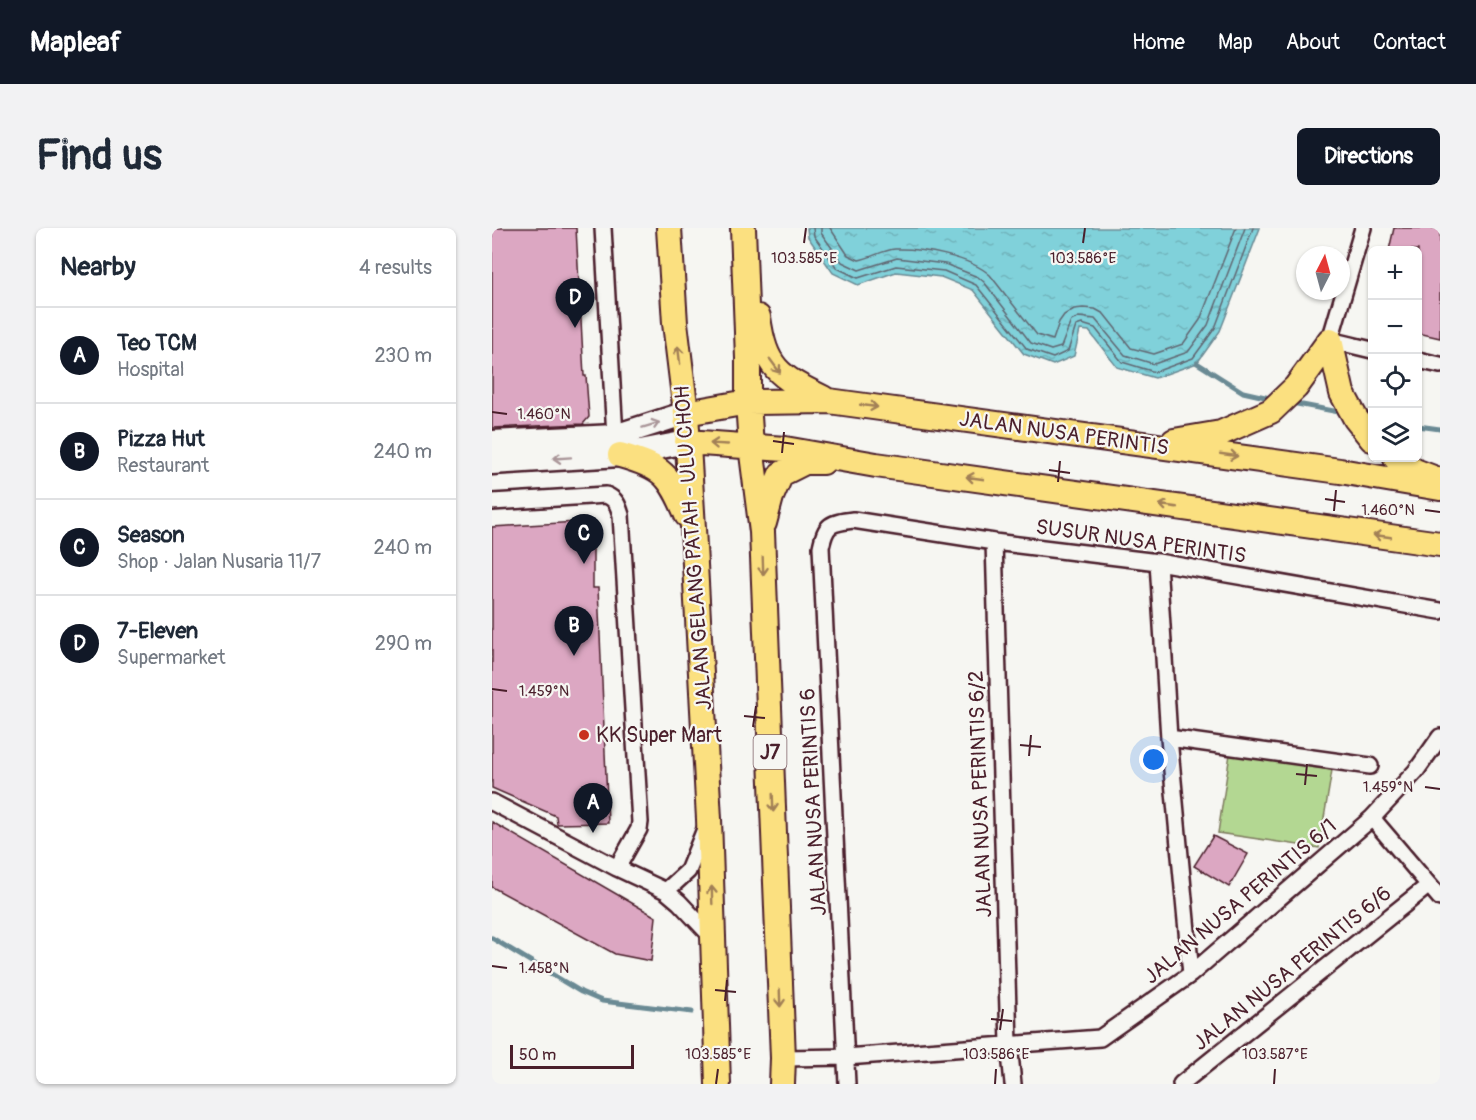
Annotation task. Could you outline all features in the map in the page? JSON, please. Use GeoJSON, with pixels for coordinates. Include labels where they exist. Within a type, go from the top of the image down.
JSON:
{"type":"FeatureCollection","features":[{"type":"Feature","properties":{"kind":"main road","name":"JALAN GELANG PATAH - ULU CHOH"},"geometry":{"type":"LineString","coordinates":[[669,228],[675,323],[686,413],[693,528],[709,819],[718,1084]]}},
{"type":"Feature","properties":{"kind":"main road"},"geometry":{"type":"LineString","coordinates":[[744,228],[761,338],[772,365],[789,382],[829,401]]}},
{"type":"Feature","properties":{"kind":"main road","name":"J7"},"geometry":{"type":"LineString","coordinates":[[744,228],[748,402],[762,532],[783,1058],[782,1084]]}},
{"type":"Feature","properties":{"kind":"main road"},"geometry":{"type":"LineString","coordinates":[[1150,445],[1221,433],[1271,411],[1296,387],[1330,340]]}},
{"type":"Feature","properties":{"kind":"main road"},"geometry":{"type":"LineString","coordinates":[[1330,340],[1342,393],[1356,419],[1368,434]]}},
{"type":"Feature","properties":{"kind":"main road","name":"JALAN NUSA PERINTIS"},"geometry":{"type":"LineString","coordinates":[[686,413],[748,402],[829,401],[1340,471],[1440,488]]}},
{"type":"Feature","properties":{"kind":"main road"},"geometry":{"type":"LineString","coordinates":[[687,442],[785,449],[876,465],[1438,544]]}},
{"type":"Feature","properties":{"kind":"main road"},"geometry":{"type":"LineString","coordinates":[[617,445],[661,472],[674,485],[693,528]]}},
{"type":"Feature","properties":{"kind":"main road"},"geometry":{"type":"LineString","coordinates":[[762,532],[771,497],[781,474],[790,467],[805,462],[876,465]]}},
{"type":"Feature","properties":{"kind":"main road"},"geometry":{"type":"LineString","coordinates":[[1402,462],[1415,471],[1440,481]]}},
{"type":"Feature","properties":{"kind":"street"},"geometry":{"type":"LineString","coordinates":[[603,228],[617,445]]}},
{"type":"Feature","properties":{"kind":"street"},"geometry":{"type":"LineString","coordinates":[[1363,228],[1330,340],[1368,349]]}},
{"type":"Feature","properties":{"kind":"street"},"geometry":{"type":"LineString","coordinates":[[1422,361],[1440,365]]}},
{"type":"Feature","properties":{"kind":"street"},"geometry":{"type":"LineString","coordinates":[[492,463],[617,445],[686,413]]}},
{"type":"Feature","properties":{"kind":"street"},"geometry":{"type":"LineString","coordinates":[[492,442],[617,445],[687,442]]}},
{"type":"Feature","properties":{"kind":"street"},"geometry":{"type":"LineString","coordinates":[[492,502],[606,495],[614,498],[618,506],[621,515],[640,822],[639,829],[616,868]]}},
{"type":"Feature","properties":{"kind":"street","name":"SUSUR NUSA PERINTIS"},"geometry":{"type":"LineString","coordinates":[[835,523],[853,520],[994,542],[1158,562],[1440,610]]}},
{"type":"Feature","properties":{"kind":"street","name":"JALAN NUSA PERINTIS 6"},"geometry":{"type":"LineString","coordinates":[[835,523],[825,531],[822,547],[847,1084]]}},
{"type":"Feature","properties":{"kind":"street","name":"JALAN NUSA PERINTIS 6/2"},"geometry":{"type":"LineString","coordinates":[[994,542],[1009,1044],[1013,1084]]}},
{"type":"Feature","properties":{"kind":"street"},"geometry":{"type":"LineString","coordinates":[[1158,562],[1169,738],[1191,974]]}},
{"type":"Feature","properties":{"kind":"street","name":"JALAN NUSA PERINTIS 6/1"},"geometry":{"type":"LineString","coordinates":[[783,1058],[846,1057],[1100,1038],[1191,974],[1372,818],[1416,771],[1440,736]]}},
{"type":"Feature","properties":{"kind":"street"},"geometry":{"type":"LineString","coordinates":[[1169,738],[1370,766]]}},
{"type":"Feature","properties":{"kind":"street"},"geometry":{"type":"LineString","coordinates":[[492,802],[616,868],[666,891],[713,938]]}},
{"type":"Feature","properties":{"kind":"street"},"geometry":{"type":"LineString","coordinates":[[1372,818],[1440,898]]}},
{"type":"Feature","properties":{"kind":"street"},"geometry":{"type":"LineString","coordinates":[[666,891],[688,871],[709,819]]}},
{"type":"Feature","properties":{"kind":"street","name":"JALAN NUSA PERINTIS 6/6"},"geometry":{"type":"LineString","coordinates":[[1181,1084],[1429,885]]}},
{"type":"Feature","properties":{"kind":"green space"},"geometry":{"type":"Polygon","coordinates":[[[1230,754],[1332,770],[1319,848],[1218,833],[1230,754]]]}},
{"type":"Feature","properties":{"kind":"water"},"geometry":{"type":"Polygon","coordinates":[[[807,228],[1260,228],[1220,331],[1197,363],[1155,378],[1117,367],[1089,331],[1080,330],[1074,356],[1053,365],[1024,354],[973,290],[941,277],[896,272],[858,285],[833,273],[808,237],[807,228]]]}},
{"type":"Feature","properties":{"kind":"building"},"geometry":{"type":"Polygon","coordinates":[[[492,228],[576,228],[584,376],[586,376],[589,417],[583,424],[492,428],[492,228]]]}},
{"type":"Feature","properties":{"kind":"building"},"geometry":{"type":"Polygon","coordinates":[[[1394,228],[1440,228],[1440,338],[1422,334],[1422,246],[1390,246],[1394,228]]]}},
{"type":"Feature","properties":{"kind":"building"},"geometry":{"type":"Polygon","coordinates":[[[578,522],[593,537],[593,588],[598,588],[608,823],[557,824],[556,816],[492,788],[492,527],[578,522]]]}},
{"type":"Feature","properties":{"kind":"building"},"geometry":{"type":"Polygon","coordinates":[[[492,822],[656,917],[651,961],[615,954],[492,887],[492,822]]]}},
{"type":"Feature","properties":{"kind":"building"},"geometry":{"type":"Polygon","coordinates":[[[1213,836],[1248,854],[1229,887],[1194,866],[1213,836]]]}},
{"type":"Feature","properties":{"kind":"waterway"},"geometry":{"type":"LineString","coordinates":[[1197,363],[1243,392],[1274,399]]}},
{"type":"Feature","properties":{"kind":"waterway"},"geometry":{"type":"LineString","coordinates":[[1292,403],[1344,413]]}},
{"type":"Feature","properties":{"kind":"waterway"},"geometry":{"type":"LineString","coordinates":[[1422,427],[1440,429]]}},
{"type":"Feature","properties":{"kind":"waterway"},"geometry":{"type":"LineString","coordinates":[[492,938],[581,992],[602,1001],[692,1012]]}},
{"type":"Feature","properties":{"kind":"place","name":"7-Eleven"},"geometry":{"type":"Point","coordinates":[575,328]}},
{"type":"Feature","properties":{"kind":"place","name":"Season"},"geometry":{"type":"Point","coordinates":[584,564]}},
{"type":"Feature","properties":{"kind":"place","name":"Pizza Hut"},"geometry":{"type":"Point","coordinates":[574,656]}},
{"type":"Feature","properties":{"kind":"place","name":"KK Super Mart"},"geometry":{"type":"Point","coordinates":[584,735]}},
{"type":"Feature","properties":{"kind":"place","name":"Teo TCM"},"geometry":{"type":"Point","coordinates":[593,833]}}]}
